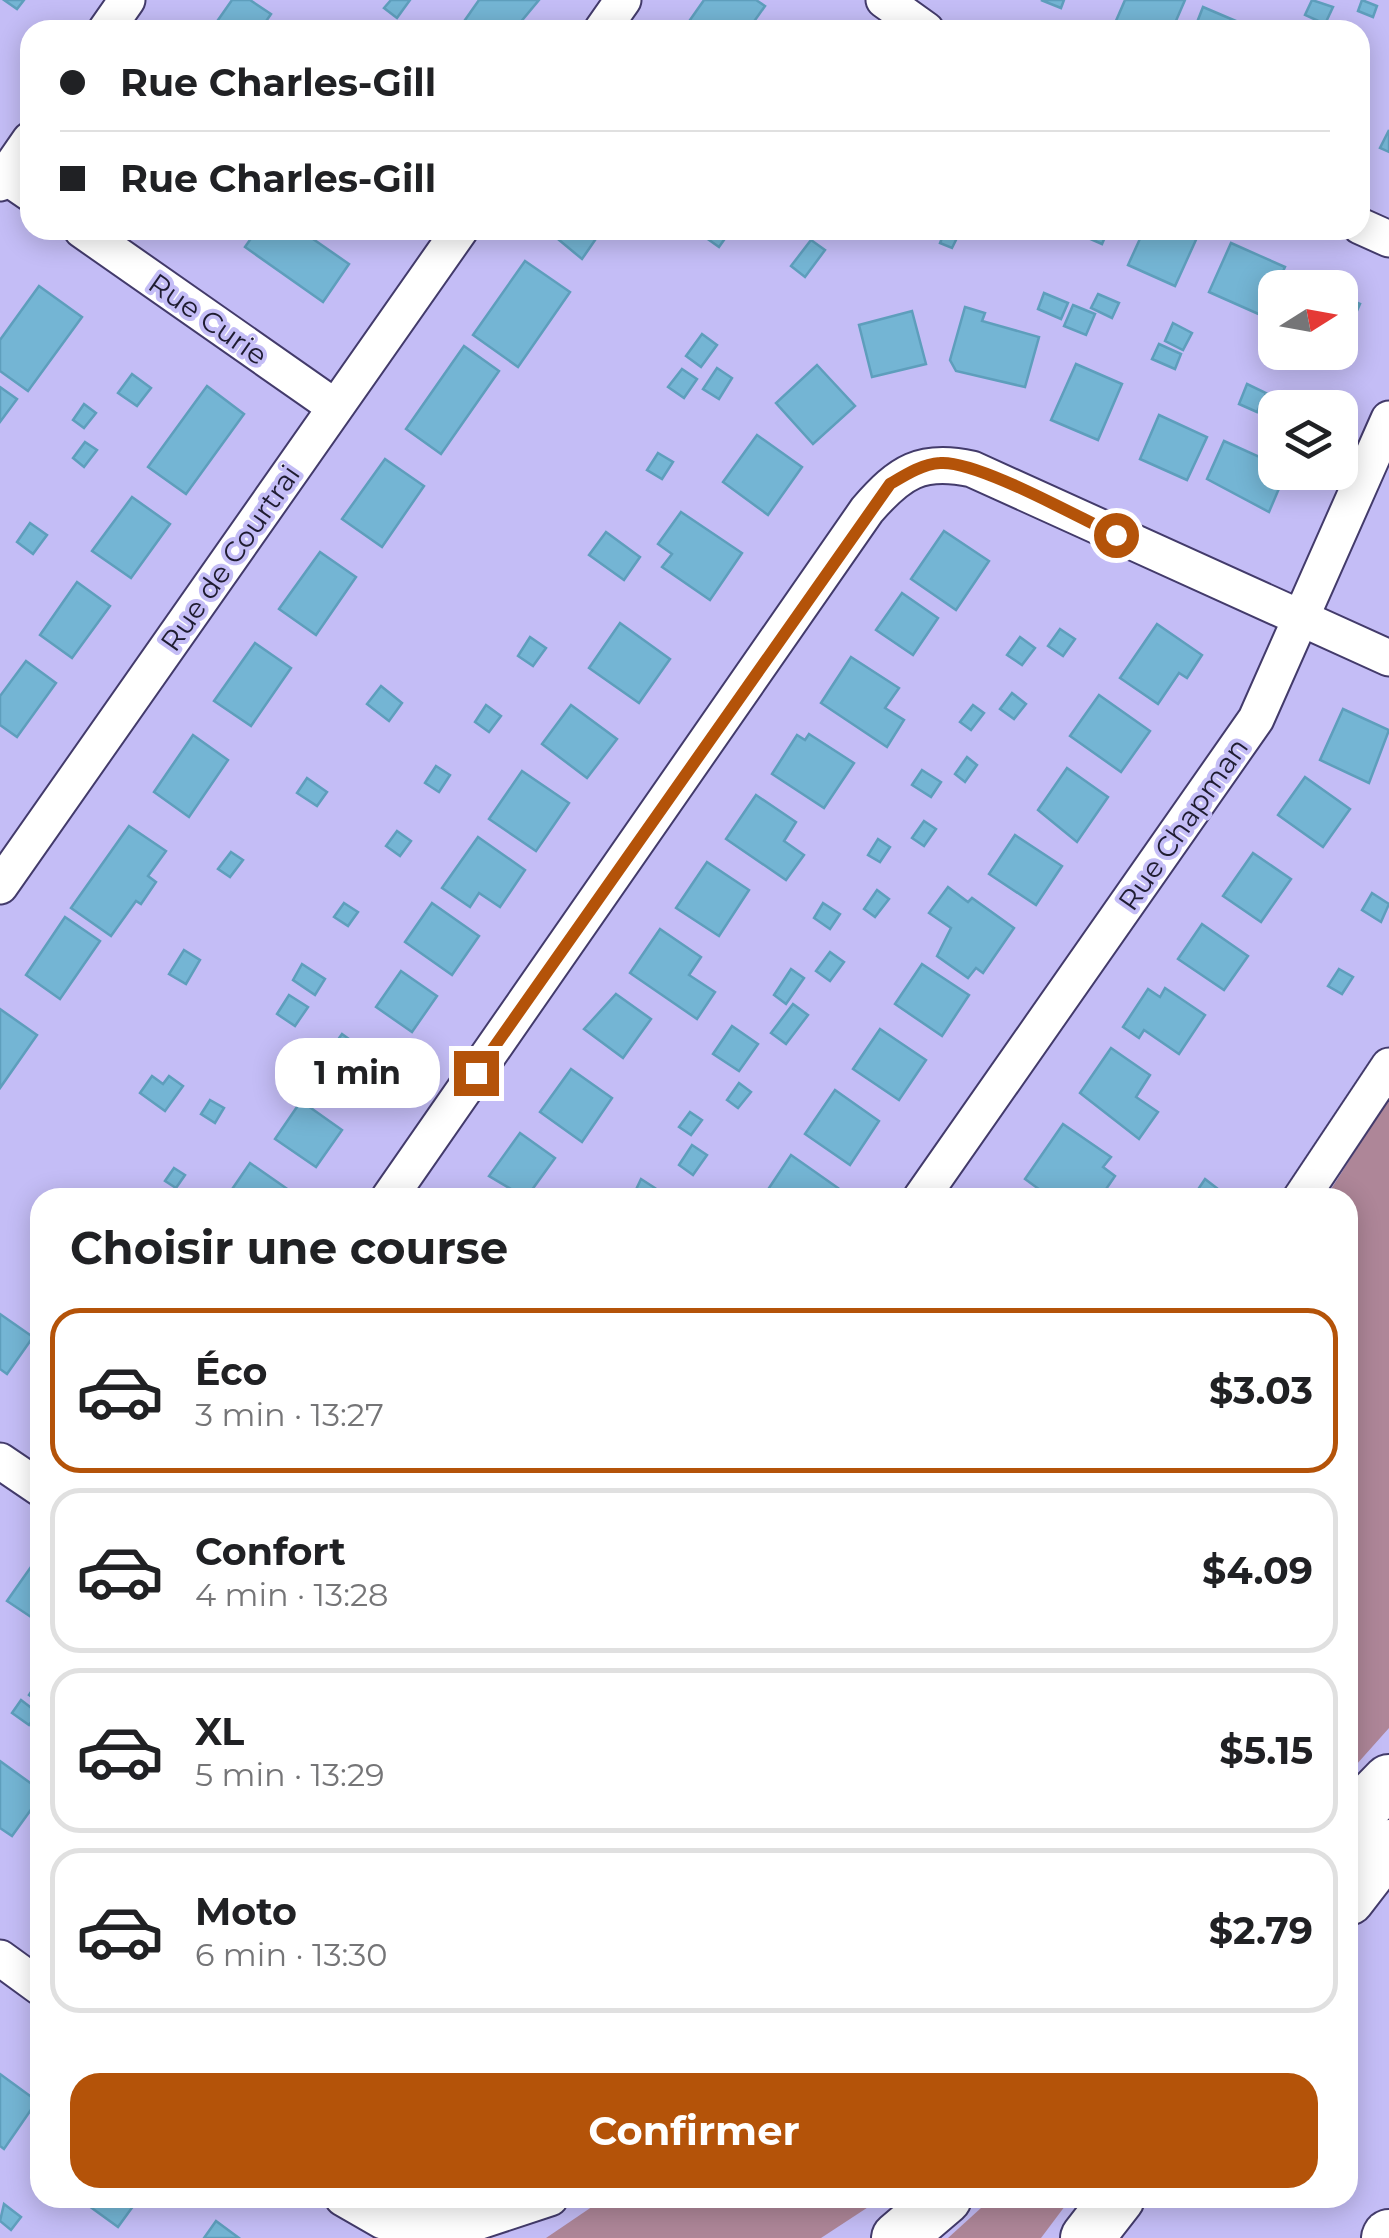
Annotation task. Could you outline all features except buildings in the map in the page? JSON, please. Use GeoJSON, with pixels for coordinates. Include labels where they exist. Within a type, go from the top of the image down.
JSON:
{"type":"FeatureCollection","features":[{"type":"Feature","properties":{"kind":"highway"},"geometry":{"type":"LineString","coordinates":[[1358,1813],[1389,1780]]}},
{"type":"Feature","properties":{"kind":"highway"},"geometry":{"type":"LineString","coordinates":[[1358,1886],[1389,1846]]}},
{"type":"Feature","properties":{"kind":"highway"},"geometry":{"type":"LineString","coordinates":[[898,2238],[933,2208]]}},
{"type":"Feature","properties":{"kind":"highway"},"geometry":{"type":"LineString","coordinates":[[1087,2238],[1110,2208]]}},
{"type":"Feature","properties":{"kind":"street"},"geometry":{"type":"LineString","coordinates":[[884,0],[912,20]]}},
{"type":"Feature","properties":{"kind":"street","name":"Rue Curie"},"geometry":{"type":"LineString","coordinates":[[96,240],[334,408]]}},
{"type":"Feature","properties":{"kind":"street","name":"Rue de Courtrai"},"geometry":{"type":"LineString","coordinates":[[0,886],[453,240]]}},
{"type":"Feature","properties":{"kind":"street","name":"Rue Chapman"},"geometry":{"type":"LineString","coordinates":[[928,1188],[1256,719],[1297,618],[1389,419]]}},
{"type":"Feature","properties":{"kind":"street"},"geometry":{"type":"LineString","coordinates":[[396,1188],[890,484],[912,470],[942,462],[972,469],[1389,658]]}},
{"type":"Feature","properties":{"kind":"street"},"geometry":{"type":"LineString","coordinates":[[1308,1188],[1389,1066]]}},
{"type":"Feature","properties":{"kind":"street"},"geometry":{"type":"LineString","coordinates":[[0,1461],[30,1481]]}},
{"type":"Feature","properties":{"kind":"street"},"geometry":{"type":"LineString","coordinates":[[0,1958],[30,1980]]}},
{"type":"Feature","properties":{"kind":"street"},"geometry":{"type":"LineString","coordinates":[[360,2208],[383,2221],[477,2222],[520,2208]]}},
{"type":"Feature","properties":{"kind":"shaded area"},"geometry":{"type":"Polygon","coordinates":[[[1389,1098],[1389,1728],[1358,1763],[1358,1188],[1332,1188],[1389,1098]]]}},
{"type":"Feature","properties":{"kind":"shaded area"},"geometry":{"type":"Polygon","coordinates":[[[590,2208],[867,2208],[821,2238],[546,2238],[590,2208]]]}},
{"type":"Feature","properties":{"kind":"shaded area"},"geometry":{"type":"Polygon","coordinates":[[[981,2208],[1064,2208],[1041,2238],[948,2238],[981,2208]]]}},
{"type":"Feature","properties":{"kind":"route"},"geometry":{"type":"LineString","coordinates":[[476,1073],[867,510],[890,484],[912,470],[942,462],[972,469],[1116,535]]}}]}
